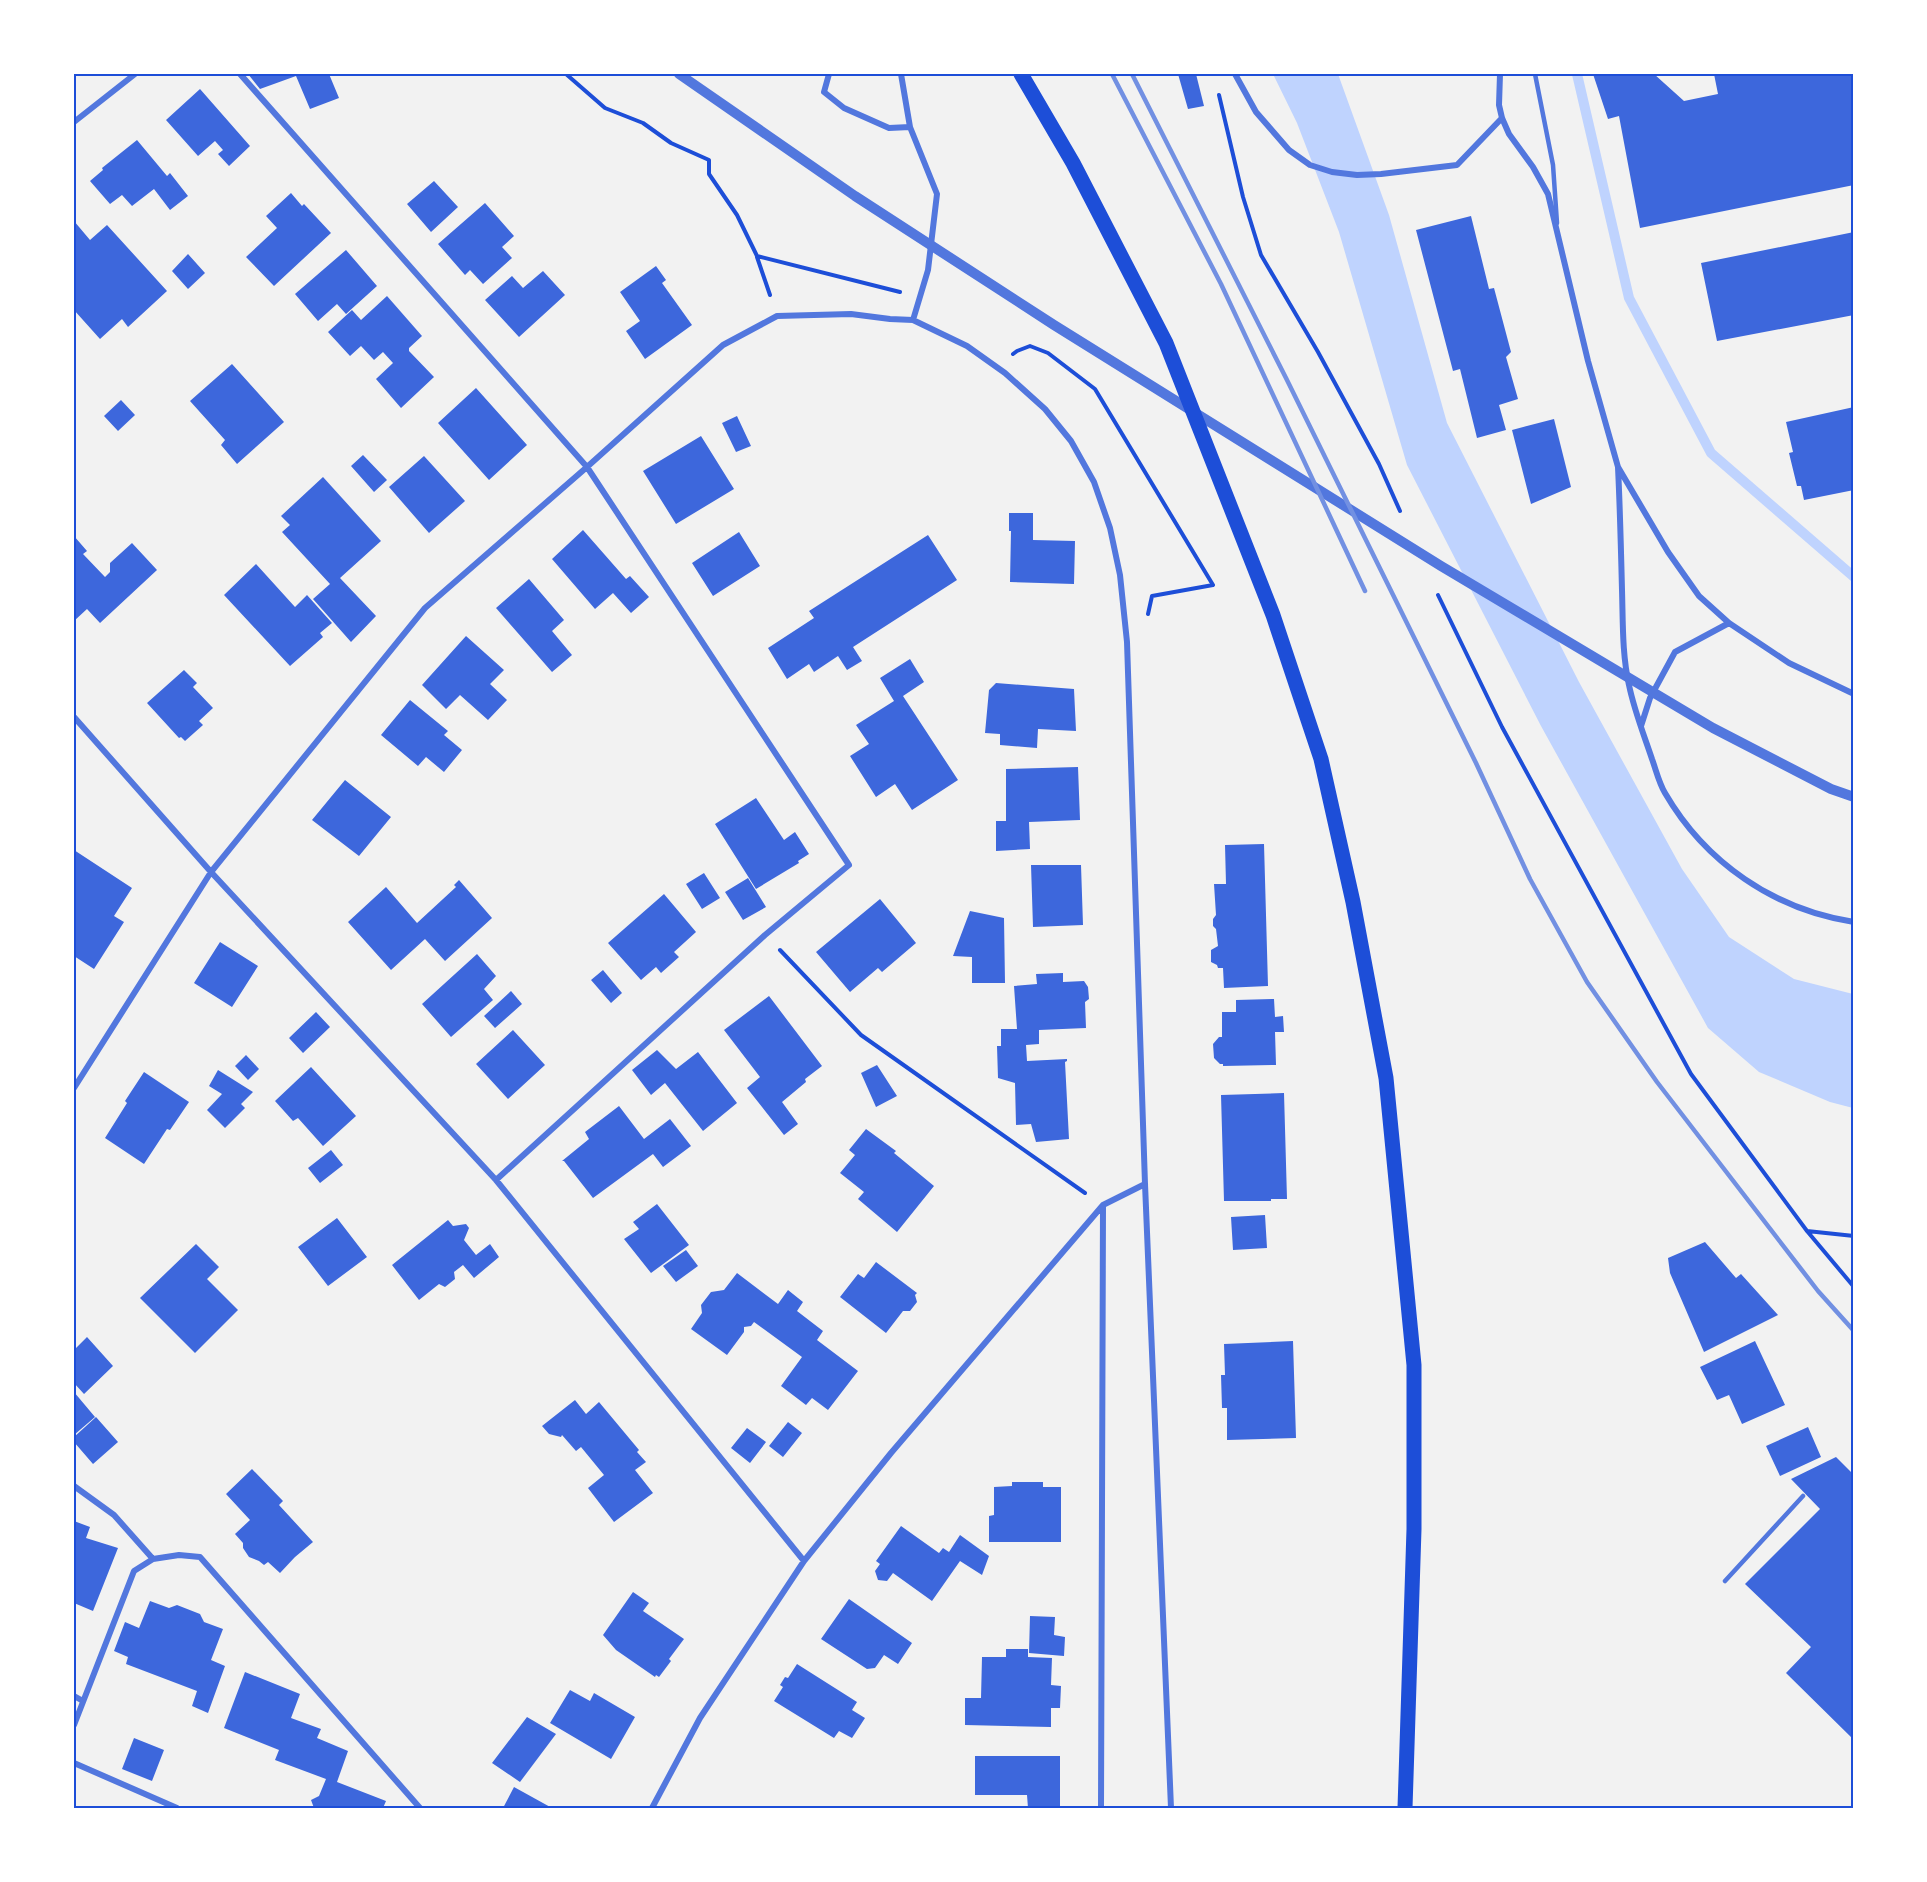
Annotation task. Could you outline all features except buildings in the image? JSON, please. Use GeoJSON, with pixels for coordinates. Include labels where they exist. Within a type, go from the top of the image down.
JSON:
{"type":"FeatureCollection","features":[{"type":"Feature","properties":{"kind":"main road"},"geometry":{"type":"LineString","coordinates":[[1021,74],[1073,163],[1171,354],[1277,626],[1321,759],[1353,902],[1386,1078],[1414,1365],[1414,1529],[1405,1809]]}},
{"type":"Feature","properties":{"kind":"street"},"geometry":{"type":"LineString","coordinates":[[74,122],[135,74]]}},
{"type":"Feature","properties":{"kind":"street"},"geometry":{"type":"LineString","coordinates":[[240,74],[586,467],[849,865],[765,934],[496,1180]]}},
{"type":"Feature","properties":{"kind":"street"},"geometry":{"type":"LineString","coordinates":[[679,74],[855,196],[1053,326],[1441,566],[1713,728],[1831,789],[1854,797]]}},
{"type":"Feature","properties":{"kind":"street"},"geometry":{"type":"LineString","coordinates":[[829,74],[824,92],[844,108],[889,128],[910,127]]}},
{"type":"Feature","properties":{"kind":"street"},"geometry":{"type":"LineString","coordinates":[[901,74],[910,127],[937,195],[928,270],[913,320]]}},
{"type":"Feature","properties":{"kind":"street"},"geometry":{"type":"LineString","coordinates":[[1235,74],[1256,112],[1289,150],[1310,165],[1332,172],[1357,175],[1381,174],[1457,165],[1502,118]]}},
{"type":"Feature","properties":{"kind":"street"},"geometry":{"type":"LineString","coordinates":[[1500,74],[1499,105],[1502,118],[1509,134],[1533,167],[1548,194],[1588,361],[1618,467],[1623,639],[1629,685],[1664,792],[1690,828],[1724,865],[1757,888],[1795,906],[1854,922]]}},
{"type":"Feature","properties":{"kind":"street"},"geometry":{"type":"LineString","coordinates":[[74,1088],[211,872],[425,608],[723,345],[777,316],[851,314],[913,320],[968,346],[1005,373],[1045,409],[1071,441],[1094,482],[1110,528],[1120,575],[1128,642],[1145,1184],[1171,1809]]}},
{"type":"Feature","properties":{"kind":"street"},"geometry":{"type":"LineString","coordinates":[[1618,467],[1668,552],[1699,596],[1729,623],[1789,663],[1854,694]]}},
{"type":"Feature","properties":{"kind":"street"},"geometry":{"type":"LineString","coordinates":[[1641,727],[1650,698],[1675,652],[1729,623]]}},
{"type":"Feature","properties":{"kind":"street"},"geometry":{"type":"LineString","coordinates":[[74,717],[211,872],[496,1180],[804,1562]]}},
{"type":"Feature","properties":{"kind":"street"},"geometry":{"type":"LineString","coordinates":[[652,1809],[700,1718],[804,1562],[891,1453],[1103,1205],[1145,1184]]}},
{"type":"Feature","properties":{"kind":"street"},"geometry":{"type":"LineString","coordinates":[[1101,1809],[1103,1205]]}},
{"type":"Feature","properties":{"kind":"street"},"geometry":{"type":"LineString","coordinates":[[74,1486],[114,1515],[153,1559]]}},
{"type":"Feature","properties":{"kind":"street"},"geometry":{"type":"LineString","coordinates":[[74,1725],[134,1570],[153,1559],[179,1555],[200,1557],[420,1809]]}},
{"type":"Feature","properties":{"kind":"street"},"geometry":{"type":"LineString","coordinates":[[74,1696],[83,1701]]}},
{"type":"Feature","properties":{"kind":"street"},"geometry":{"type":"LineString","coordinates":[[74,1763],[177,1809]]}},
{"type":"Feature","properties":{"kind":"lane"},"geometry":{"type":"LineString","coordinates":[[1535,74],[1553,165],[1558,232]]}},
{"type":"Feature","properties":{"kind":"lane"},"geometry":{"type":"LineString","coordinates":[[1725,1581],[1803,1496]]}},
{"type":"Feature","properties":{"kind":"path"},"geometry":{"type":"LineString","coordinates":[[566,74],[605,108],[643,123],[671,143],[709,160],[709,174],[737,215],[757,256],[777,316]]}},
{"type":"Feature","properties":{"kind":"path"},"geometry":{"type":"LineString","coordinates":[[1217,84],[1242,197],[1261,255],[1318,352],[1379,464],[1403,518]]}},
{"type":"Feature","properties":{"kind":"path"},"geometry":{"type":"LineString","coordinates":[[757,256],[900,292],[913,320]]}},
{"type":"Feature","properties":{"kind":"path"},"geometry":{"type":"LineString","coordinates":[[1005,373],[1007,360],[1017,351],[1030,346],[1048,353],[1095,389],[1213,585],[1152,596],[1148,617]]}},
{"type":"Feature","properties":{"kind":"path"},"geometry":{"type":"LineString","coordinates":[[1437,593],[1502,728],[1691,1074],[1807,1231],[1854,1287]]}},
{"type":"Feature","properties":{"kind":"path"},"geometry":{"type":"LineString","coordinates":[[765,934],[861,1035],[1103,1205]]}},
{"type":"Feature","properties":{"kind":"path"},"geometry":{"type":"LineString","coordinates":[[1807,1231],[1854,1236]]}},
{"type":"Feature","properties":{"kind":"water"},"geometry":{"type":"Polygon","coordinates":[[[1273,74],[1338,74],[1389,215],[1447,423],[1579,682],[1682,869],[1729,937],[1794,979],[1853,994],[1853,1108],[1830,1102],[1759,1072],[1708,1028],[1541,726],[1407,465],[1339,232],[1297,123],[1273,74]]]}},
{"type":"Feature","properties":{"kind":"waterway"},"geometry":{"type":"LineString","coordinates":[[1577,74],[1629,298],[1711,453],[1854,577]]}},
{"type":"Feature","properties":{"kind":"railway"},"geometry":{"type":"LineString","coordinates":[[1112,74],[1221,284],[1365,591]]}},
{"type":"Feature","properties":{"kind":"railway"},"geometry":{"type":"LineString","coordinates":[[1132,74],[1286,378],[1476,763],[1530,879],[1587,982],[1657,1082],[1818,1291],[1854,1331]]}}]}
